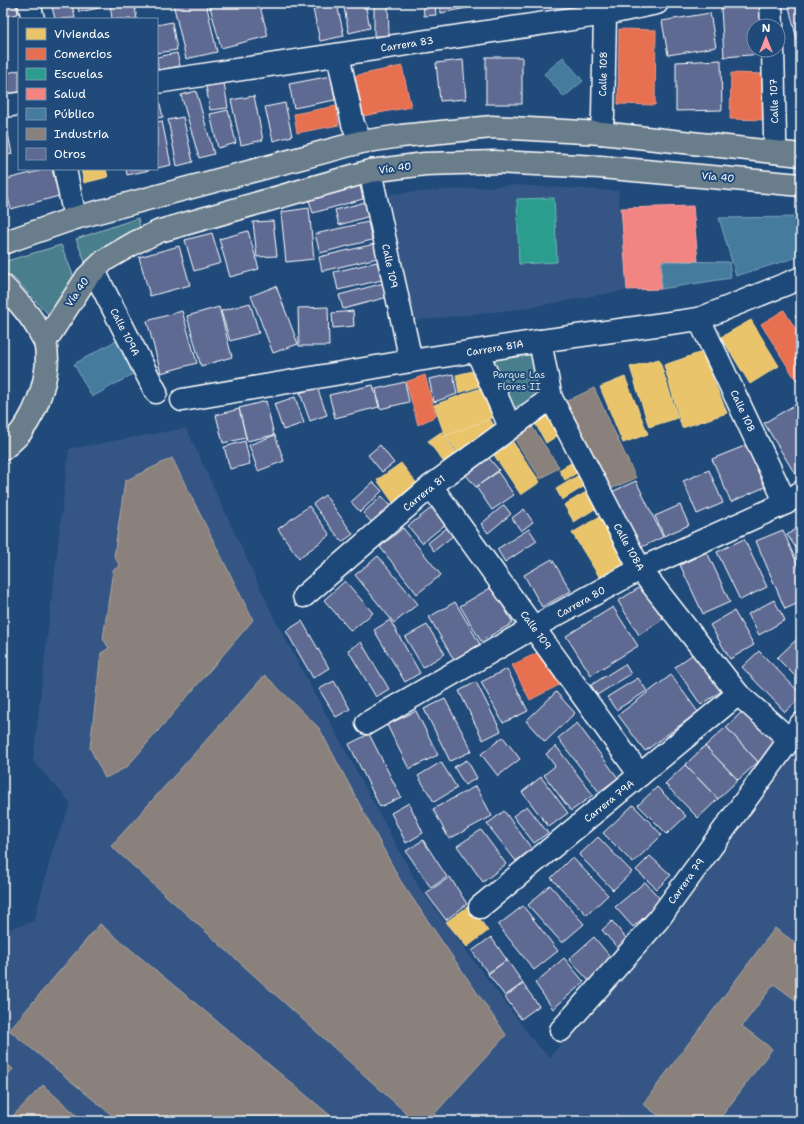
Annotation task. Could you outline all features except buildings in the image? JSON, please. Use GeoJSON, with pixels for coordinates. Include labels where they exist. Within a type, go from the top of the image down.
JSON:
{"type":"FeatureCollection","features":[{"type":"Feature","properties":{"kind":"highway"},"geometry":{"type":"LineString","coordinates":[[3,243],[75,218],[361,142],[402,136],[492,127],[601,133],[801,155]]}},
{"type":"Feature","properties":{"kind":"highway","name":"Vía 40"},"geometry":{"type":"LineString","coordinates":[[45,342],[87,276],[105,260],[136,242],[160,231],[370,172],[425,164],[495,162],[600,167],[801,185]]}},
{"type":"Feature","properties":{"kind":"highway"},"geometry":{"type":"LineString","coordinates":[[3,286],[32,319],[45,342],[47,365],[42,390],[33,412],[21,432],[3,450]]}},
{"type":"Feature","properties":{"kind":"street"},"geometry":{"type":"LineString","coordinates":[[29,3],[33,18]]}},
{"type":"Feature","properties":{"kind":"street","name":"Carrera 83"},"geometry":{"type":"LineString","coordinates":[[158,82],[605,14],[657,3]]}},
{"type":"Feature","properties":{"kind":"street"},"geometry":{"type":"LineString","coordinates":[[771,3],[772,18]]}},
{"type":"Feature","properties":{"kind":"street","name":"Calle 108"},"geometry":{"type":"LineString","coordinates":[[601,133],[603,115],[605,14]]}},
{"type":"Feature","properties":{"kind":"street"},"geometry":{"type":"LineString","coordinates":[[338,55],[353,124],[361,142]]}},
{"type":"Feature","properties":{"kind":"street","name":"Calle 107"},"geometry":{"type":"LineString","coordinates":[[772,58],[776,136],[775,152]]}},
{"type":"Feature","properties":{"kind":"street"},"geometry":{"type":"LineString","coordinates":[[3,106],[18,104]]}},
{"type":"Feature","properties":{"kind":"street"},"geometry":{"type":"LineString","coordinates":[[65,170],[75,218]]}},
{"type":"Feature","properties":{"kind":"street","name":"Calle 109"},"geometry":{"type":"LineString","coordinates":[[370,172],[411,361]]}},
{"type":"Feature","properties":{"kind":"street","name":"Calle 109A"},"geometry":{"type":"LineString","coordinates":[[94,271],[156,392]]}},
{"type":"Feature","properties":{"kind":"street","name":"Carrera 81A"},"geometry":{"type":"LineString","coordinates":[[182,400],[411,361],[699,319],[801,278]]}},
{"type":"Feature","properties":{"kind":"street","name":"Calle 108"},"geometry":{"type":"LineString","coordinates":[[699,319],[794,497]]}},
{"type":"Feature","properties":{"kind":"street","name":"Calle 108A"},"geometry":{"type":"LineString","coordinates":[[540,341],[551,398],[640,569],[738,694],[795,731]]}},
{"type":"Feature","properties":{"kind":"street"},"geometry":{"type":"LineString","coordinates":[[477,351],[510,427]]}},
{"type":"Feature","properties":{"kind":"street","name":"Carrera 81"},"geometry":{"type":"LineString","coordinates":[[304,596],[431,486],[551,398]]}},
{"type":"Feature","properties":{"kind":"street","name":"Calle 109"},"geometry":{"type":"LineString","coordinates":[[431,486],[640,775]]}},
{"type":"Feature","properties":{"kind":"street","name":"Carrera 80"},"geometry":{"type":"LineString","coordinates":[[367,723],[534,627],[640,569],[794,497]]}},
{"type":"Feature","properties":{"kind":"street","name":"Carrera 79A"},"geometry":{"type":"LineString","coordinates":[[480,907],[738,694]]}},
{"type":"Feature","properties":{"kind":"street","name":"Carrera 79"},"geometry":{"type":"LineString","coordinates":[[561,1030],[658,920],[795,731]]}},
{"type":"Feature","properties":{"kind":"shaded area"},"geometry":{"type":"Polygon","coordinates":[[[514,185],[618,191],[627,290],[519,309],[413,321],[389,194],[514,185]]]}},
{"type":"Feature","properties":{"kind":"shaded area"},"geometry":{"type":"Polygon","coordinates":[[[186,428],[275,620],[420,889],[536,1044],[550,1057],[682,902],[801,745],[801,1121],[3,1121],[3,931],[34,921],[53,849],[71,803],[33,761],[69,449],[186,428]]]}},
{"type":"Feature","properties":{"kind":"green space"},"geometry":{"type":"Polygon","coordinates":[[[138,218],[141,232],[87,267],[76,239],[138,218]]]}},
{"type":"Feature","properties":{"kind":"green space"},"geometry":{"type":"Polygon","coordinates":[[[61,245],[74,277],[49,315],[14,278],[3,271],[3,262],[61,245]]]}},
{"type":"Feature","properties":{"kind":"green space","name":"Parque Las Flores II"},"geometry":{"type":"Polygon","coordinates":[[[535,353],[548,392],[507,411],[486,362],[535,353]]]}}]}
